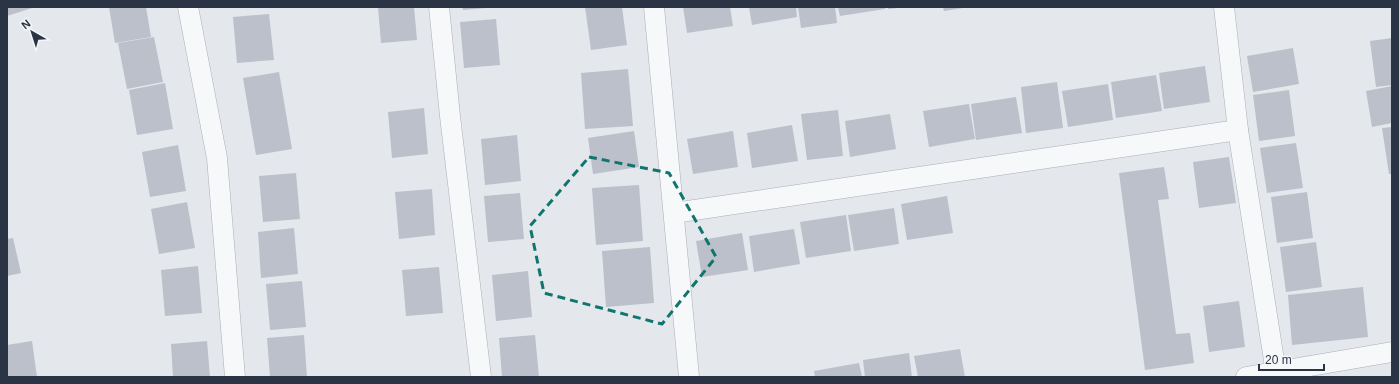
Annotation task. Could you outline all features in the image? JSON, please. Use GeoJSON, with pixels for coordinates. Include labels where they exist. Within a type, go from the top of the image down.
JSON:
{"type":"FeatureCollection","features":[{"type":"Feature","properties":{"kind":"street"},"geometry":{"type":"LineString","coordinates":[[188,7],[217,158],[235,377]]}},
{"type":"Feature","properties":{"kind":"street"},"geometry":{"type":"LineString","coordinates":[[439,7],[450,116],[481,377]]}},
{"type":"Feature","properties":{"kind":"street"},"geometry":{"type":"LineString","coordinates":[[654,7],[689,377]]}},
{"type":"Feature","properties":{"kind":"street"},"geometry":{"type":"LineString","coordinates":[[1224,7],[1238,130],[1276,373]]}},
{"type":"Feature","properties":{"kind":"street"},"geometry":{"type":"LineString","coordinates":[[674,213],[1238,130]]}},
{"type":"Feature","properties":{"kind":"street"},"geometry":{"type":"LineString","coordinates":[[1246,377],[1392,352]]}},
{"type":"Feature","properties":{"kind":"highlighted area"},"geometry":{"type":"Polygon","coordinates":[[[589,157],[669,173],[716,257],[662,324],[544,293],[530,226],[589,157]]]}},
{"type":"Feature","properties":{"kind":"building"},"geometry":{"type":"Polygon","coordinates":[[[7,7],[35,7],[7,16],[7,7]]]}},
{"type":"Feature","properties":{"kind":"building"},"geometry":{"type":"Polygon","coordinates":[[[109,7],[146,7],[151,37],[115,43],[109,7]]]}},
{"type":"Feature","properties":{"kind":"building"},"geometry":{"type":"Polygon","coordinates":[[[378,7],[414,7],[417,40],[381,43],[378,7]]]}},
{"type":"Feature","properties":{"kind":"building"},"geometry":{"type":"Polygon","coordinates":[[[462,7],[486,7],[486,8],[463,10],[462,7]]]}},
{"type":"Feature","properties":{"kind":"building"},"geometry":{"type":"Polygon","coordinates":[[[585,7],[622,7],[627,45],[591,50],[585,7]]]}},
{"type":"Feature","properties":{"kind":"building"},"geometry":{"type":"Polygon","coordinates":[[[683,7],[730,7],[733,26],[687,33],[683,7]]]}},
{"type":"Feature","properties":{"kind":"building"},"geometry":{"type":"Polygon","coordinates":[[[749,7],[796,7],[797,17],[752,25],[749,7]]]}},
{"type":"Feature","properties":{"kind":"building"},"geometry":{"type":"Polygon","coordinates":[[[798,7],[835,7],[837,23],[801,28],[798,7]]]}},
{"type":"Feature","properties":{"kind":"building"},"geometry":{"type":"Polygon","coordinates":[[[838,7],[885,7],[885,9],[840,16],[838,7]]]}},
{"type":"Feature","properties":{"kind":"building"},"geometry":{"type":"Polygon","coordinates":[[[888,7],[898,7],[898,8],[888,9],[888,7]]]}},
{"type":"Feature","properties":{"kind":"building"},"geometry":{"type":"Polygon","coordinates":[[[943,7],[963,7],[963,8],[944,11],[943,7]]]}},
{"type":"Feature","properties":{"kind":"building"},"geometry":{"type":"Polygon","coordinates":[[[269,14],[274,60],[237,63],[233,17],[269,14]]]}},
{"type":"Feature","properties":{"kind":"building"},"geometry":{"type":"Polygon","coordinates":[[[496,19],[500,65],[464,68],[460,22],[496,19]]]}},
{"type":"Feature","properties":{"kind":"building"},"geometry":{"type":"Polygon","coordinates":[[[154,37],[163,82],[127,89],[118,43],[154,37]]]}},
{"type":"Feature","properties":{"kind":"building"},"geometry":{"type":"Polygon","coordinates":[[[1392,38],[1392,85],[1376,87],[1370,41],[1392,38]]]}},
{"type":"Feature","properties":{"kind":"building"},"geometry":{"type":"Polygon","coordinates":[[[1293,48],[1299,84],[1253,92],[1247,56],[1293,48]]]}},
{"type":"Feature","properties":{"kind":"building"},"geometry":{"type":"Polygon","coordinates":[[[1205,66],[1210,102],[1164,109],[1159,73],[1205,66]]]}},
{"type":"Feature","properties":{"kind":"building"},"geometry":{"type":"Polygon","coordinates":[[[628,69],[633,126],[585,129],[581,73],[628,69]]]}},
{"type":"Feature","properties":{"kind":"building"},"geometry":{"type":"Polygon","coordinates":[[[279,72],[292,149],[256,155],[243,78],[279,72]]]}},
{"type":"Feature","properties":{"kind":"building"},"geometry":{"type":"Polygon","coordinates":[[[1156,75],[1162,111],[1116,118],[1111,82],[1156,75]]]}},
{"type":"Feature","properties":{"kind":"building"},"geometry":{"type":"Polygon","coordinates":[[[1057,82],[1063,128],[1026,133],[1021,87],[1057,82]]]}},
{"type":"Feature","properties":{"kind":"building"},"geometry":{"type":"Polygon","coordinates":[[[165,83],[173,129],[137,135],[129,90],[165,83]]]}},
{"type":"Feature","properties":{"kind":"building"},"geometry":{"type":"Polygon","coordinates":[[[1108,84],[1113,120],[1068,127],[1062,91],[1108,84]]]}},
{"type":"Feature","properties":{"kind":"building"},"geometry":{"type":"Polygon","coordinates":[[[1392,86],[1392,123],[1372,127],[1366,91],[1392,86]]]}},
{"type":"Feature","properties":{"kind":"building"},"geometry":{"type":"Polygon","coordinates":[[[1289,90],[1295,136],[1259,141],[1253,95],[1289,90]]]}},
{"type":"Feature","properties":{"kind":"building"},"geometry":{"type":"Polygon","coordinates":[[[1016,97],[1022,133],[976,140],[971,104],[1016,97]]]}},
{"type":"Feature","properties":{"kind":"building"},"geometry":{"type":"Polygon","coordinates":[[[969,104],[975,139],[929,147],[923,111],[969,104]]]}},
{"type":"Feature","properties":{"kind":"building"},"geometry":{"type":"Polygon","coordinates":[[[424,108],[428,154],[392,158],[388,112],[424,108]]]}},
{"type":"Feature","properties":{"kind":"building"},"geometry":{"type":"Polygon","coordinates":[[[838,110],[843,156],[807,160],[801,114],[838,110]]]}},
{"type":"Feature","properties":{"kind":"building"},"geometry":{"type":"Polygon","coordinates":[[[890,114],[896,149],[850,157],[845,121],[890,114]]]}},
{"type":"Feature","properties":{"kind":"building"},"geometry":{"type":"Polygon","coordinates":[[[792,125],[798,161],[752,168],[747,133],[792,125]]]}},
{"type":"Feature","properties":{"kind":"building"},"geometry":{"type":"Polygon","coordinates":[[[1392,127],[1392,174],[1389,174],[1382,128],[1392,127]]]}},
{"type":"Feature","properties":{"kind":"building"},"geometry":{"type":"Polygon","coordinates":[[[634,131],[639,167],[593,174],[588,138],[634,131]]]}},
{"type":"Feature","properties":{"kind":"building"},"geometry":{"type":"Polygon","coordinates":[[[733,131],[738,167],[693,174],[687,139],[733,131]]]}},
{"type":"Feature","properties":{"kind":"building"},"geometry":{"type":"Polygon","coordinates":[[[517,135],[521,181],[485,185],[481,139],[517,135]]]}},
{"type":"Feature","properties":{"kind":"building"},"geometry":{"type":"Polygon","coordinates":[[[1296,143],[1303,188],[1267,193],[1260,148],[1296,143]]]}},
{"type":"Feature","properties":{"kind":"building"},"geometry":{"type":"Polygon","coordinates":[[[178,145],[186,191],[150,197],[142,152],[178,145]]]}},
{"type":"Feature","properties":{"kind":"building"},"geometry":{"type":"Polygon","coordinates":[[[1229,157],[1236,203],[1199,208],[1193,162],[1229,157]]]}},
{"type":"Feature","properties":{"kind":"building"},"geometry":{"type":"Polygon","coordinates":[[[1164,167],[1169,199],[1158,200],[1176,334],[1190,333],[1194,363],[1145,370],[1119,173],[1164,167]]]}},
{"type":"Feature","properties":{"kind":"building"},"geometry":{"type":"Polygon","coordinates":[[[296,173],[300,219],[263,222],[259,176],[296,173]]]}},
{"type":"Feature","properties":{"kind":"building"},"geometry":{"type":"Polygon","coordinates":[[[639,185],[643,241],[596,245],[592,188],[639,185]]]}},
{"type":"Feature","properties":{"kind":"building"},"geometry":{"type":"Polygon","coordinates":[[[432,189],[435,235],[399,239],[395,192],[432,189]]]}},
{"type":"Feature","properties":{"kind":"building"},"geometry":{"type":"Polygon","coordinates":[[[1307,192],[1313,238],[1277,243],[1271,197],[1307,192]]]}},
{"type":"Feature","properties":{"kind":"building"},"geometry":{"type":"Polygon","coordinates":[[[520,193],[524,239],[488,242],[484,196],[520,193]]]}},
{"type":"Feature","properties":{"kind":"building"},"geometry":{"type":"Polygon","coordinates":[[[947,196],[953,233],[907,240],[901,204],[947,196]]]}},
{"type":"Feature","properties":{"kind":"building"},"geometry":{"type":"Polygon","coordinates":[[[187,202],[195,248],[159,254],[151,209],[187,202]]]}},
{"type":"Feature","properties":{"kind":"building"},"geometry":{"type":"Polygon","coordinates":[[[894,208],[899,244],[854,251],[848,215],[894,208]]]}},
{"type":"Feature","properties":{"kind":"building"},"geometry":{"type":"Polygon","coordinates":[[[846,215],[851,251],[806,258],[800,222],[846,215]]]}},
{"type":"Feature","properties":{"kind":"building"},"geometry":{"type":"Polygon","coordinates":[[[294,228],[298,274],[261,278],[258,232],[294,228]]]}},
{"type":"Feature","properties":{"kind":"building"},"geometry":{"type":"Polygon","coordinates":[[[794,229],[800,264],[754,272],[749,236],[794,229]]]}},
{"type":"Feature","properties":{"kind":"building"},"geometry":{"type":"Polygon","coordinates":[[[742,233],[748,270],[702,277],[696,241],[742,233]]]}},
{"type":"Feature","properties":{"kind":"building"},"geometry":{"type":"Polygon","coordinates":[[[13,238],[21,273],[7,276],[7,239],[13,238]]]}},
{"type":"Feature","properties":{"kind":"building"},"geometry":{"type":"Polygon","coordinates":[[[1316,242],[1322,287],[1286,292],[1280,247],[1316,242]]]}},
{"type":"Feature","properties":{"kind":"building"},"geometry":{"type":"Polygon","coordinates":[[[650,247],[654,303],[606,307],[602,251],[650,247]]]}},
{"type":"Feature","properties":{"kind":"building"},"geometry":{"type":"Polygon","coordinates":[[[198,266],[202,313],[165,316],[161,270],[198,266]]]}},
{"type":"Feature","properties":{"kind":"building"},"geometry":{"type":"Polygon","coordinates":[[[439,267],[443,313],[406,316],[402,270],[439,267]]]}},
{"type":"Feature","properties":{"kind":"building"},"geometry":{"type":"Polygon","coordinates":[[[528,271],[532,317],[496,321],[492,275],[528,271]]]}},
{"type":"Feature","properties":{"kind":"building"},"geometry":{"type":"Polygon","coordinates":[[[302,281],[306,327],[270,330],[266,284],[302,281]]]}},
{"type":"Feature","properties":{"kind":"building"},"geometry":{"type":"Polygon","coordinates":[[[1363,287],[1368,337],[1292,345],[1288,295],[1363,287]]]}},
{"type":"Feature","properties":{"kind":"building"},"geometry":{"type":"Polygon","coordinates":[[[1239,301],[1245,347],[1209,352],[1203,306],[1239,301]]]}},
{"type":"Feature","properties":{"kind":"building"},"geometry":{"type":"Polygon","coordinates":[[[304,335],[307,377],[270,377],[267,338],[304,335]]]}},
{"type":"Feature","properties":{"kind":"building"},"geometry":{"type":"Polygon","coordinates":[[[535,335],[539,377],[502,377],[499,338],[535,335]]]}},
{"type":"Feature","properties":{"kind":"building"},"geometry":{"type":"Polygon","coordinates":[[[32,341],[37,377],[7,377],[7,345],[32,341]]]}},
{"type":"Feature","properties":{"kind":"building"},"geometry":{"type":"Polygon","coordinates":[[[207,341],[210,377],[173,377],[171,344],[207,341]]]}},
{"type":"Feature","properties":{"kind":"building"},"geometry":{"type":"Polygon","coordinates":[[[960,349],[965,377],[918,377],[914,356],[960,349]]]}},
{"type":"Feature","properties":{"kind":"building"},"geometry":{"type":"Polygon","coordinates":[[[909,353],[912,377],[865,377],[863,360],[909,353]]]}},
{"type":"Feature","properties":{"kind":"building"},"geometry":{"type":"Polygon","coordinates":[[[859,363],[862,377],[815,377],[814,371],[859,363]]]}}]}
